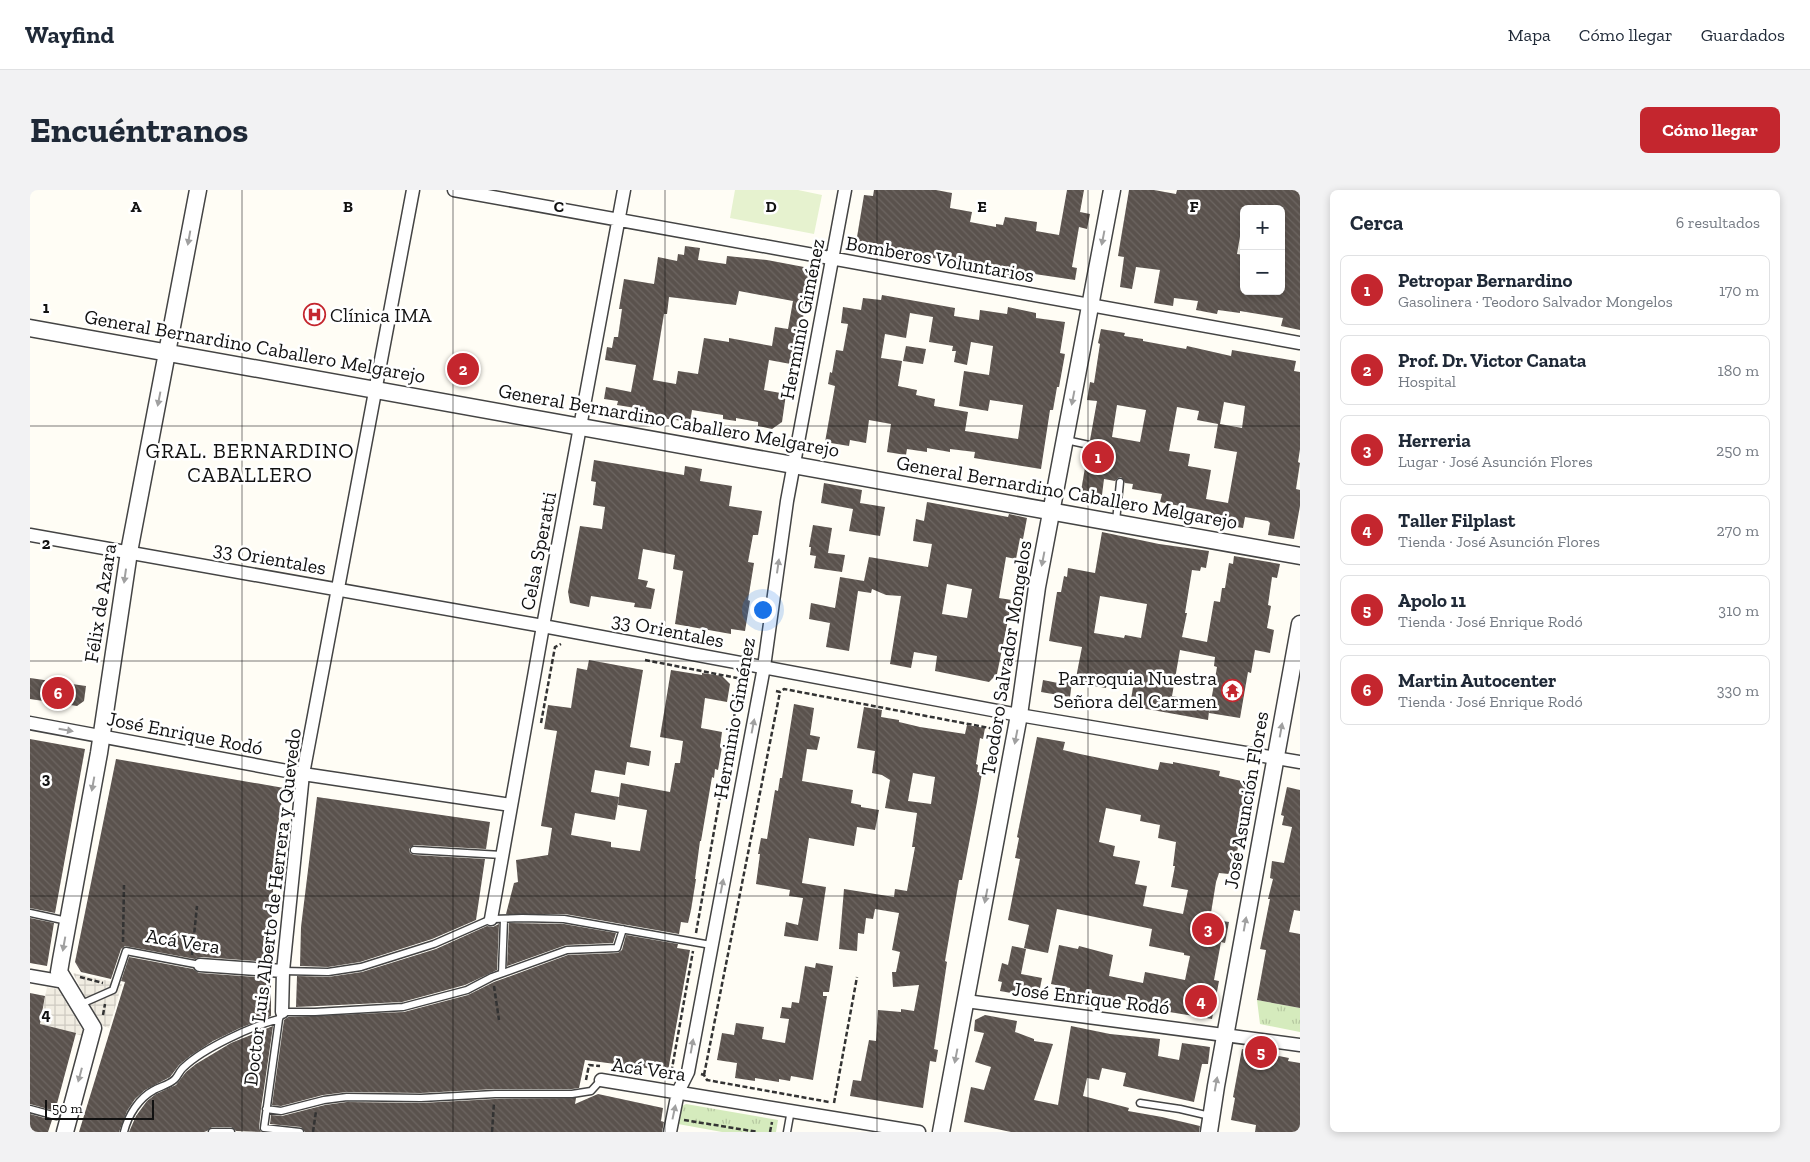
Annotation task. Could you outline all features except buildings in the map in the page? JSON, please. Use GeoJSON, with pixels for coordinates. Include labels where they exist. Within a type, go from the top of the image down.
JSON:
{"type":"FeatureCollection","features":[{"type":"Feature","properties":{"kind":"street","name":"Félix de Azara"},"geometry":{"type":"LineString","coordinates":[[65,1132],[93,1028],[79,1005],[72,978],[59,972],[102,736],[129,552],[198,190]]}},
{"type":"Feature","properties":{"kind":"street","name":"Doctor Luis Alberto de Herrera y Quevedo"},"geometry":{"type":"LineString","coordinates":[[280,1015],[304,774],[413,190]]}},
{"type":"Feature","properties":{"kind":"street","name":"Bomberos Voluntarios"},"geometry":{"type":"LineString","coordinates":[[454,190],[1300,343]]}},
{"type":"Feature","properties":{"kind":"street","name":"Celsa Speratti"},"geometry":{"type":"LineString","coordinates":[[490,919],[624,190]]}},
{"type":"Feature","properties":{"kind":"street","name":"Herminio Giménez"},"geometry":{"type":"LineString","coordinates":[[670,1132],[678,1092],[688,1072],[764,667],[787,501],[845,190]]}},
{"type":"Feature","properties":{"kind":"street","name":"Teodoro Salvador Mongelos"},"geometry":{"type":"LineString","coordinates":[[941,1132],[1020,716],[1037,587],[1112,190]]}},
{"type":"Feature","properties":{"kind":"street","name":"General Bernardino Caballero Melgarejo"},"geometry":{"type":"LineString","coordinates":[[30,328],[1116,521],[1300,556]]}},
{"type":"Feature","properties":{"kind":"street","name":"33 Orientales"},"geometry":{"type":"LineString","coordinates":[[30,535],[543,626],[1020,716],[1300,762]]}},
{"type":"Feature","properties":{"kind":"street","name":"José Asunción Flores"},"geometry":{"type":"LineString","coordinates":[[1210,1124],[1300,624]]}},
{"type":"Feature","properties":{"kind":"street","name":"José Enrique Rodó"},"geometry":{"type":"LineString","coordinates":[[30,724],[304,774],[511,805]]}},
{"type":"Feature","properties":{"kind":"street","name":"Acá Vera"},"geometry":{"type":"LineString","coordinates":[[196,965],[283,971]]}},
{"type":"Feature","properties":{"kind":"street"},"geometry":{"type":"LineString","coordinates":[[30,976],[72,978]]}},
{"type":"Feature","properties":{"kind":"street","name":"José Enrique Rodó"},"geometry":{"type":"LineString","coordinates":[[966,1001],[1300,1045]]}},
{"type":"Feature","properties":{"kind":"street","name":"Acá Vera"},"geometry":{"type":"LineString","coordinates":[[601,1080],[919,1132]]}},
{"type":"Feature","properties":{"kind":"lane"},"geometry":{"type":"LineString","coordinates":[[1065,440],[1089,445]]}},
{"type":"Feature","properties":{"kind":"lane"},"geometry":{"type":"LineString","coordinates":[[1116,521],[1120,482]]}},
{"type":"Feature","properties":{"kind":"lane"},"geometry":{"type":"LineString","coordinates":[[414,850],[502,855]]}},
{"type":"Feature","properties":{"kind":"lane"},"geometry":{"type":"LineString","coordinates":[[30,913],[68,921]]}},
{"type":"Feature","properties":{"kind":"lane"},"geometry":{"type":"LineString","coordinates":[[283,971],[328,972],[361,967],[434,944],[490,919],[564,919],[711,945]]}},
{"type":"Feature","properties":{"kind":"lane"},"geometry":{"type":"LineString","coordinates":[[502,973],[504,919]]}},
{"type":"Feature","properties":{"kind":"lane"},"geometry":{"type":"LineString","coordinates":[[124,1132],[125,1126],[137,1104],[147,1094],[175,1079],[183,1067],[211,1048],[280,1015],[403,1007],[467,990],[502,973],[567,950],[617,948],[623,928]]}},
{"type":"Feature","properties":{"kind":"lane","name":"Acá Vera"},"geometry":{"type":"LineString","coordinates":[[108,992],[113,990],[126,951],[196,965]]}},
{"type":"Feature","properties":{"kind":"lane"},"geometry":{"type":"LineString","coordinates":[[79,1005],[108,992]]}},
{"type":"Feature","properties":{"kind":"lane","name":"Doctor Luis Alberto de Herrera y Quevedo"},"geometry":{"type":"LineString","coordinates":[[280,1015],[264,1128],[300,1132]]}},
{"type":"Feature","properties":{"kind":"lane","name":"Acá Vera"},"geometry":{"type":"LineString","coordinates":[[266,1109],[281,1111],[347,1097],[421,1098],[494,1094],[572,1094],[591,1091],[601,1080]]}},
{"type":"Feature","properties":{"kind":"lane"},"geometry":{"type":"LineString","coordinates":[[1140,1103],[1210,1124]]}},
{"type":"Feature","properties":{"kind":"lane"},"geometry":{"type":"LineString","coordinates":[[30,1109],[56,1116]]}},
{"type":"Feature","properties":{"kind":"lane"},"geometry":{"type":"LineString","coordinates":[[787,1132],[791,1110]]}},
{"type":"Feature","properties":{"kind":"lane"},"geometry":{"type":"LineString","coordinates":[[212,1132],[231,1132]]}},
{"type":"Feature","properties":{"kind":"path"},"geometry":{"type":"LineString","coordinates":[[555,647],[560,644],[569,646]]}},
{"type":"Feature","properties":{"kind":"path","name":"33 Orientales"},"geometry":{"type":"LineString","coordinates":[[644,660],[737,678],[742,684]]}},
{"type":"Feature","properties":{"kind":"path","name":"Herminio Giménez"},"geometry":{"type":"LineString","coordinates":[[668,1076],[671,1074],[742,684]]}},
{"type":"Feature","properties":{"kind":"path","name":"Herminio Giménez"},"geometry":{"type":"LineString","coordinates":[[702,1074],[778,691],[784,689],[1000,729],[1002,733]]}},
{"type":"Feature","properties":{"kind":"path"},"geometry":{"type":"LineString","coordinates":[[124,885],[123,941],[126,951]]}},
{"type":"Feature","properties":{"kind":"path"},"geometry":{"type":"LineString","coordinates":[[196,965],[197,906]]}},
{"type":"Feature","properties":{"kind":"path"},"geometry":{"type":"LineString","coordinates":[[72,978],[80,977],[109,985],[103,1017]]}},
{"type":"Feature","properties":{"kind":"path"},"geometry":{"type":"LineString","coordinates":[[492,977],[499,1020]]}},
{"type":"Feature","properties":{"kind":"path"},"geometry":{"type":"LineString","coordinates":[[834,1103],[858,977]]}},
{"type":"Feature","properties":{"kind":"path","name":"Acá Vera"},"geometry":{"type":"LineString","coordinates":[[702,1074],[707,1080],[843,1105]]}},
{"type":"Feature","properties":{"kind":"path"},"geometry":{"type":"LineString","coordinates":[[492,1132],[494,1094]]}},
{"type":"Feature","properties":{"kind":"path"},"geometry":{"type":"LineString","coordinates":[[313,1132],[317,1102]]}},
{"type":"Feature","properties":{"kind":"path"},"geometry":{"type":"LineString","coordinates":[[682,1120],[758,1132]]}},
{"type":"Feature","properties":{"kind":"path"},"geometry":{"type":"LineString","coordinates":[[770,1132],[772,1122]]}},
{"type":"Feature","properties":{"kind":"green space"},"geometry":{"type":"Polygon","coordinates":[[[735,190],[798,190],[822,195],[814,234],[730,218],[735,190]]]}},
{"type":"Feature","properties":{"kind":"green space"},"geometry":{"type":"Polygon","coordinates":[[[1257,1000],[1300,1008],[1300,1032],[1260,1024],[1257,1000]]]}},
{"type":"Feature","properties":{"kind":"green space"},"geometry":{"type":"Polygon","coordinates":[[[686,1104],[778,1120],[776,1132],[722,1132],[678,1124],[682,1106],[686,1104]]]}},
{"type":"Feature","properties":{"kind":"shaded area"},"geometry":{"type":"Polygon","coordinates":[[[73,973],[122,984],[109,1028],[103,1026],[87,1001],[73,973]]]}},
{"type":"Feature","properties":{"kind":"shaded area"},"geometry":{"type":"Polygon","coordinates":[[[47,987],[58,989],[84,1032],[83,1036],[40,1024],[47,987]]]}},
{"type":"Feature","properties":{"kind":"place","name":"Clínica IMA"},"geometry":{"type":"Point","coordinates":[314,315]}},
{"type":"Feature","properties":{"kind":"place","name":"Prof. Dr. Victor Canata"},"geometry":{"type":"Point","coordinates":[463,369]}},
{"type":"Feature","properties":{"kind":"place","name":"Petropar Bernardino"},"geometry":{"type":"Point","coordinates":[1098,457]}},
{"type":"Feature","properties":{"kind":"place","name":"Parroquia Nuestra Señora del Carmen"},"geometry":{"type":"Point","coordinates":[1233,690]}},
{"type":"Feature","properties":{"kind":"place","name":"Martin Autocenter"},"geometry":{"type":"Point","coordinates":[58,693]}},
{"type":"Feature","properties":{"kind":"place","name":"Herreria"},"geometry":{"type":"Point","coordinates":[1208,929]}},
{"type":"Feature","properties":{"kind":"place","name":"Taller Filplast"},"geometry":{"type":"Point","coordinates":[1201,1001]}},
{"type":"Feature","properties":{"kind":"place","name":"Apolo 11"},"geometry":{"type":"Point","coordinates":[1261,1052]}},
{"type":"Feature","properties":{"kind":"district","name":"GRAL. BERNARDINO CABALLERO"},"geometry":{"type":"Point","coordinates":[250,462]}}]}
